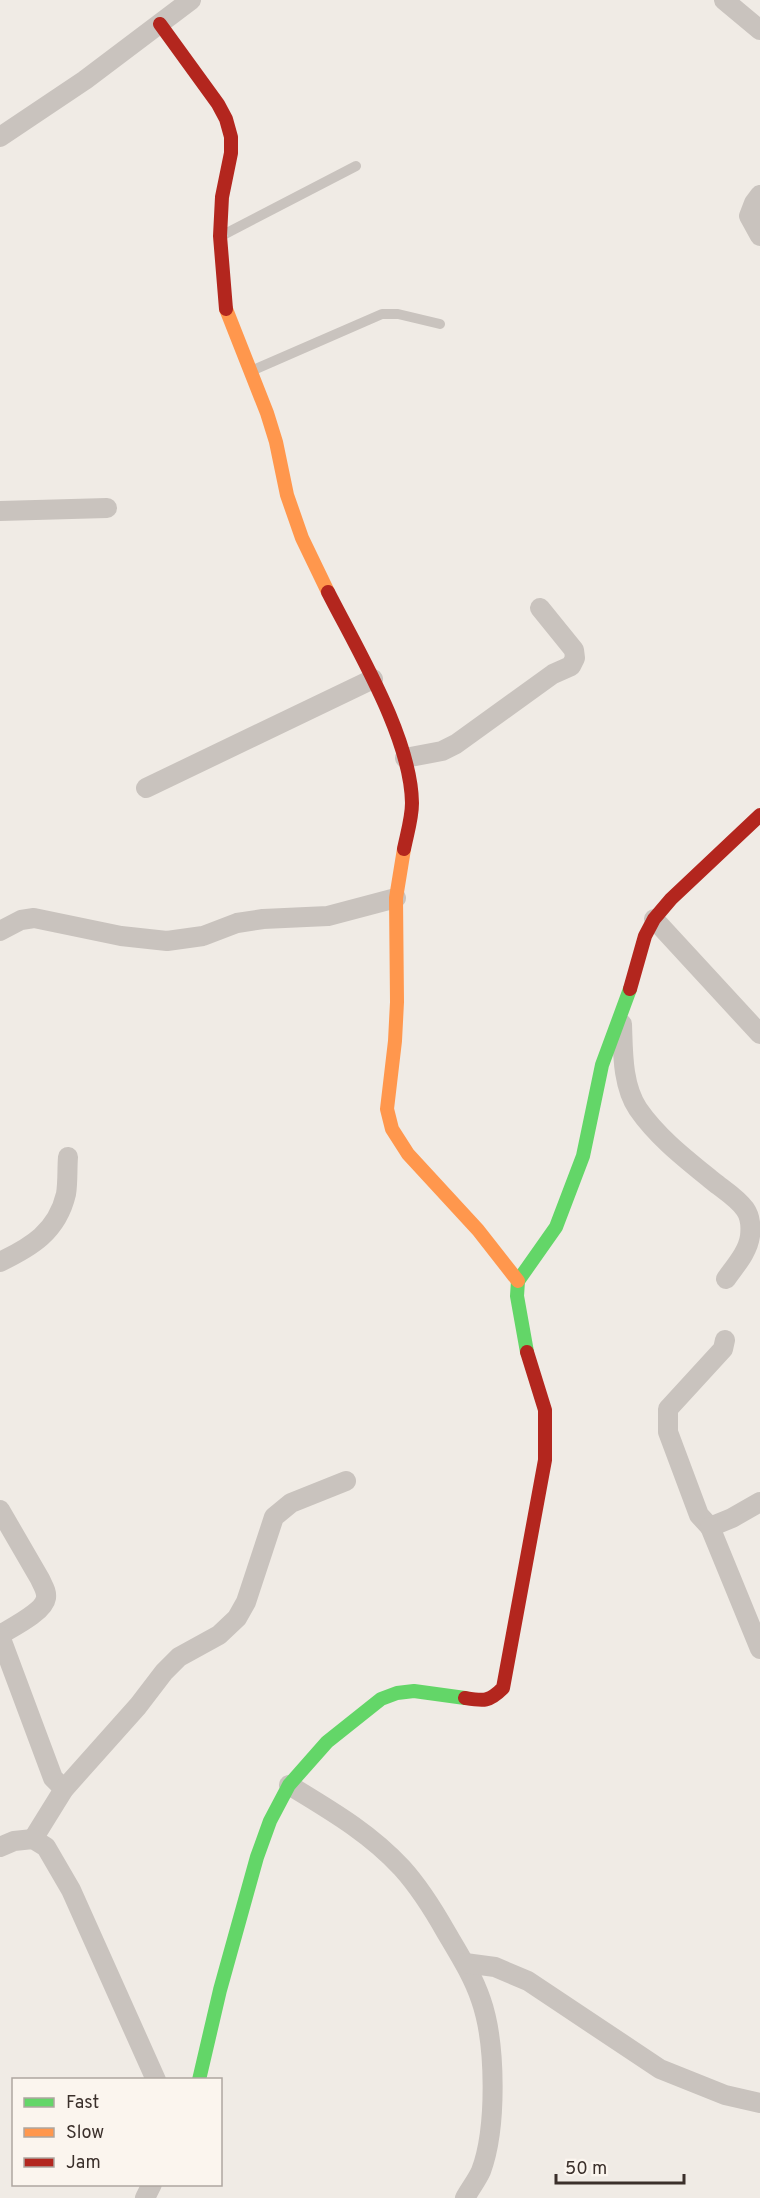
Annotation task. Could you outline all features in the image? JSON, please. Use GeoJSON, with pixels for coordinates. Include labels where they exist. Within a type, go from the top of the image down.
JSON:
{"type":"FeatureCollection","features":[{"type":"Feature","properties":{"kind":"street"},"geometry":{"type":"LineString","coordinates":[[0,137],[84,80],[191,0]]}},
{"type":"Feature","properties":{"kind":"street"},"geometry":{"type":"LineString","coordinates":[[724,0],[760,30]]}},
{"type":"Feature","properties":{"kind":"street"},"geometry":{"type":"LineString","coordinates":[[160,24],[218,104],[226,119],[231,137],[231,153],[222,197],[220,236],[224,302],[229,320],[251,371],[276,442],[287,495],[302,538],[373,679],[405,758],[412,804],[396,898],[397,1002],[387,1108],[392,1129],[408,1154],[478,1230],[518,1281]]}},
{"type":"Feature","properties":{"kind":"street"},"geometry":{"type":"LineString","coordinates":[[760,195],[749,216],[760,236]]}},
{"type":"Feature","properties":{"kind":"street"},"geometry":{"type":"LineString","coordinates":[[0,511],[107,508]]}},
{"type":"Feature","properties":{"kind":"street"},"geometry":{"type":"LineString","coordinates":[[405,758],[442,751],[456,744],[553,674],[571,666],[575,658],[574,650],[540,608]]}},
{"type":"Feature","properties":{"kind":"street"},"geometry":{"type":"LineString","coordinates":[[146,788],[373,679]]}},
{"type":"Feature","properties":{"kind":"street"},"geometry":{"type":"LineString","coordinates":[[199,2078],[220,1990],[257,1857],[270,1821],[289,1785],[327,1742],[381,1699],[397,1693],[414,1691],[483,1701],[494,1698],[503,1688],[545,1460],[544,1410],[526,1352],[517,1296],[518,1281],[556,1227],[582,1156],[602,1065],[629,991],[645,936],[654,919],[671,899],[760,815]]}},
{"type":"Feature","properties":{"kind":"street"},"geometry":{"type":"LineString","coordinates":[[0,931],[21,920],[34,918],[121,936],[167,942],[203,936],[237,923],[263,919],[328,916],[396,898]]}},
{"type":"Feature","properties":{"kind":"street"},"geometry":{"type":"LineString","coordinates":[[654,919],[760,1034]]}},
{"type":"Feature","properties":{"kind":"street"},"geometry":{"type":"LineString","coordinates":[[621,1012],[623,1055],[628,1084],[637,1107],[655,1130],[689,1162],[738,1202],[748,1216],[750,1234],[747,1249],[726,1279]]}},
{"type":"Feature","properties":{"kind":"street"},"geometry":{"type":"LineString","coordinates":[[0,1262],[28,1248],[42,1238],[51,1226],[66,1194],[68,1156]]}},
{"type":"Feature","properties":{"kind":"street"},"geometry":{"type":"LineString","coordinates":[[725,1340],[723,1350],[668,1409],[668,1432],[699,1515],[710,1527],[760,1648]]}},
{"type":"Feature","properties":{"kind":"street"},"geometry":{"type":"LineString","coordinates":[[33,1839],[64,1790],[179,1657],[219,1635],[237,1618],[246,1602],[274,1517],[291,1503],[346,1481]]}},
{"type":"Feature","properties":{"kind":"street"},"geometry":{"type":"LineString","coordinates":[[710,1527],[760,1502]]}},
{"type":"Feature","properties":{"kind":"street"},"geometry":{"type":"LineString","coordinates":[[0,1510],[40,1580],[46,1597],[40,1609],[0,1636],[53,1778],[64,1790]]}},
{"type":"Feature","properties":{"kind":"street"},"geometry":{"type":"LineString","coordinates":[[289,1785],[348,1821],[368,1836],[402,1868],[428,1899],[465,1963],[481,2000],[487,2022],[494,2098],[481,2171],[465,2198]]}},
{"type":"Feature","properties":{"kind":"street"},"geometry":{"type":"LineString","coordinates":[[0,1847],[14,1841],[33,1839],[46,1847],[71,1890],[156,2078]]}},
{"type":"Feature","properties":{"kind":"street"},"geometry":{"type":"LineString","coordinates":[[465,1963],[495,1967],[528,1981],[660,2069],[725,2095],[760,2103]]}},
{"type":"Feature","properties":{"kind":"lane"},"geometry":{"type":"LineString","coordinates":[[220,236],[356,166]]}},
{"type":"Feature","properties":{"kind":"lane"},"geometry":{"type":"LineString","coordinates":[[251,371],[382,314],[398,314],[440,324]]}},
{"type":"Feature","properties":{"kind":"traffic: fast"},"geometry":{"type":"LineString","coordinates":[[527,1352],[517,1296],[518,1281],[556,1227],[583,1156],[602,1065],[630,989]]}},
{"type":"Feature","properties":{"kind":"traffic: fast"},"geometry":{"type":"LineString","coordinates":[[199,2078],[220,1990],[257,1857],[270,1821],[289,1785],[327,1742],[381,1699],[397,1693],[414,1691],[465,1698]]}},
{"type":"Feature","properties":{"kind":"traffic: slow"},"geometry":{"type":"LineString","coordinates":[[226,309],[267,413],[276,442],[287,495],[302,538],[328,592]]}},
{"type":"Feature","properties":{"kind":"traffic: slow"},"geometry":{"type":"LineString","coordinates":[[404,849],[396,898],[397,1002],[387,1109],[392,1129],[408,1154],[478,1230],[518,1281]]}},
{"type":"Feature","properties":{"kind":"traffic: jam"},"geometry":{"type":"LineString","coordinates":[[160,24],[218,104],[226,119],[231,137],[231,153],[222,197],[220,236],[226,309]]}},
{"type":"Feature","properties":{"kind":"traffic: jam"},"geometry":{"type":"LineString","coordinates":[[328,592],[381,695],[403,751],[412,803],[404,849]]}},
{"type":"Feature","properties":{"kind":"traffic: jam"},"geometry":{"type":"LineString","coordinates":[[630,989],[645,936],[654,919],[671,899],[760,815]]}},
{"type":"Feature","properties":{"kind":"traffic: jam"},"geometry":{"type":"LineString","coordinates":[[465,1698],[486,1699],[494,1696],[503,1688],[545,1460],[545,1410],[527,1352]]}}]}
